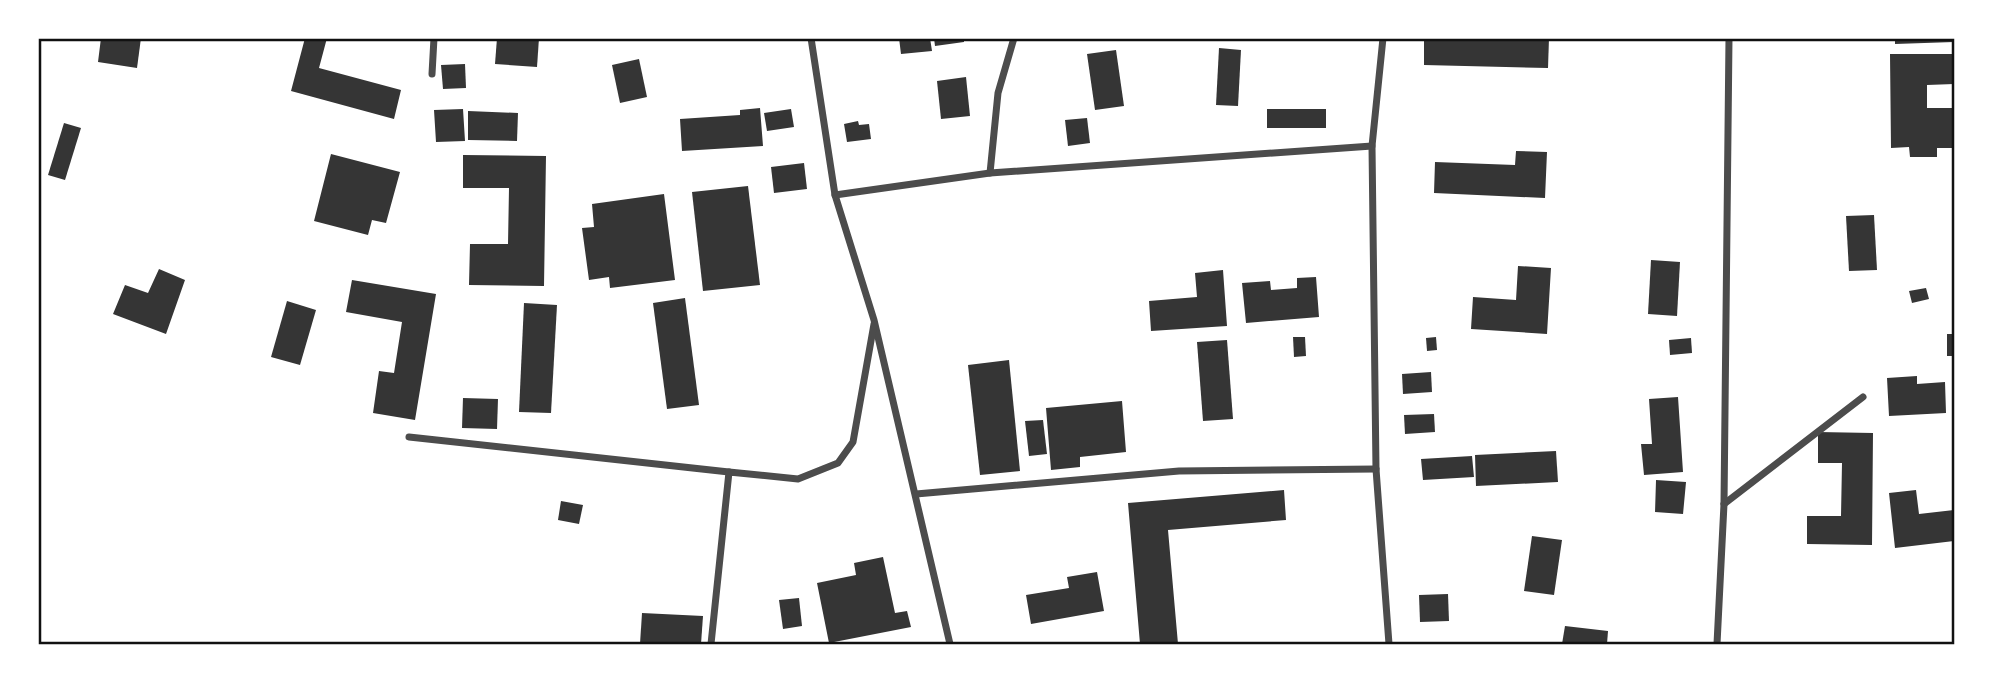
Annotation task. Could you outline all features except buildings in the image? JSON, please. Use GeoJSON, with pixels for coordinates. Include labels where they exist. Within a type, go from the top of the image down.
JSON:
{"type":"FeatureCollection","features":[{"type":"Feature","properties":{"kind":"street"},"geometry":{"type":"LineString","coordinates":[[432,74],[434,38]]}},
{"type":"Feature","properties":{"kind":"street"},"geometry":{"type":"LineString","coordinates":[[811,38],[835,195],[874,320],[950,645]]}},
{"type":"Feature","properties":{"kind":"street"},"geometry":{"type":"LineString","coordinates":[[990,173],[998,93],[1014,38]]}},
{"type":"Feature","properties":{"kind":"street"},"geometry":{"type":"LineString","coordinates":[[1383,38],[1371,146],[1376,469],[1389,645]]}},
{"type":"Feature","properties":{"kind":"street"},"geometry":{"type":"LineString","coordinates":[[1717,645],[1724,504],[1729,38]]}},
{"type":"Feature","properties":{"kind":"street"},"geometry":{"type":"LineString","coordinates":[[835,195],[990,173],[1371,146]]}},
{"type":"Feature","properties":{"kind":"street"},"geometry":{"type":"LineString","coordinates":[[409,437],[798,479],[838,463],[853,442],[874,320]]}},
{"type":"Feature","properties":{"kind":"street"},"geometry":{"type":"LineString","coordinates":[[1724,504],[1863,397]]}},
{"type":"Feature","properties":{"kind":"street"},"geometry":{"type":"LineString","coordinates":[[916,494],[1180,471],[1376,469]]}},
{"type":"Feature","properties":{"kind":"street"},"geometry":{"type":"LineString","coordinates":[[711,645],[729,472]]}}]}
